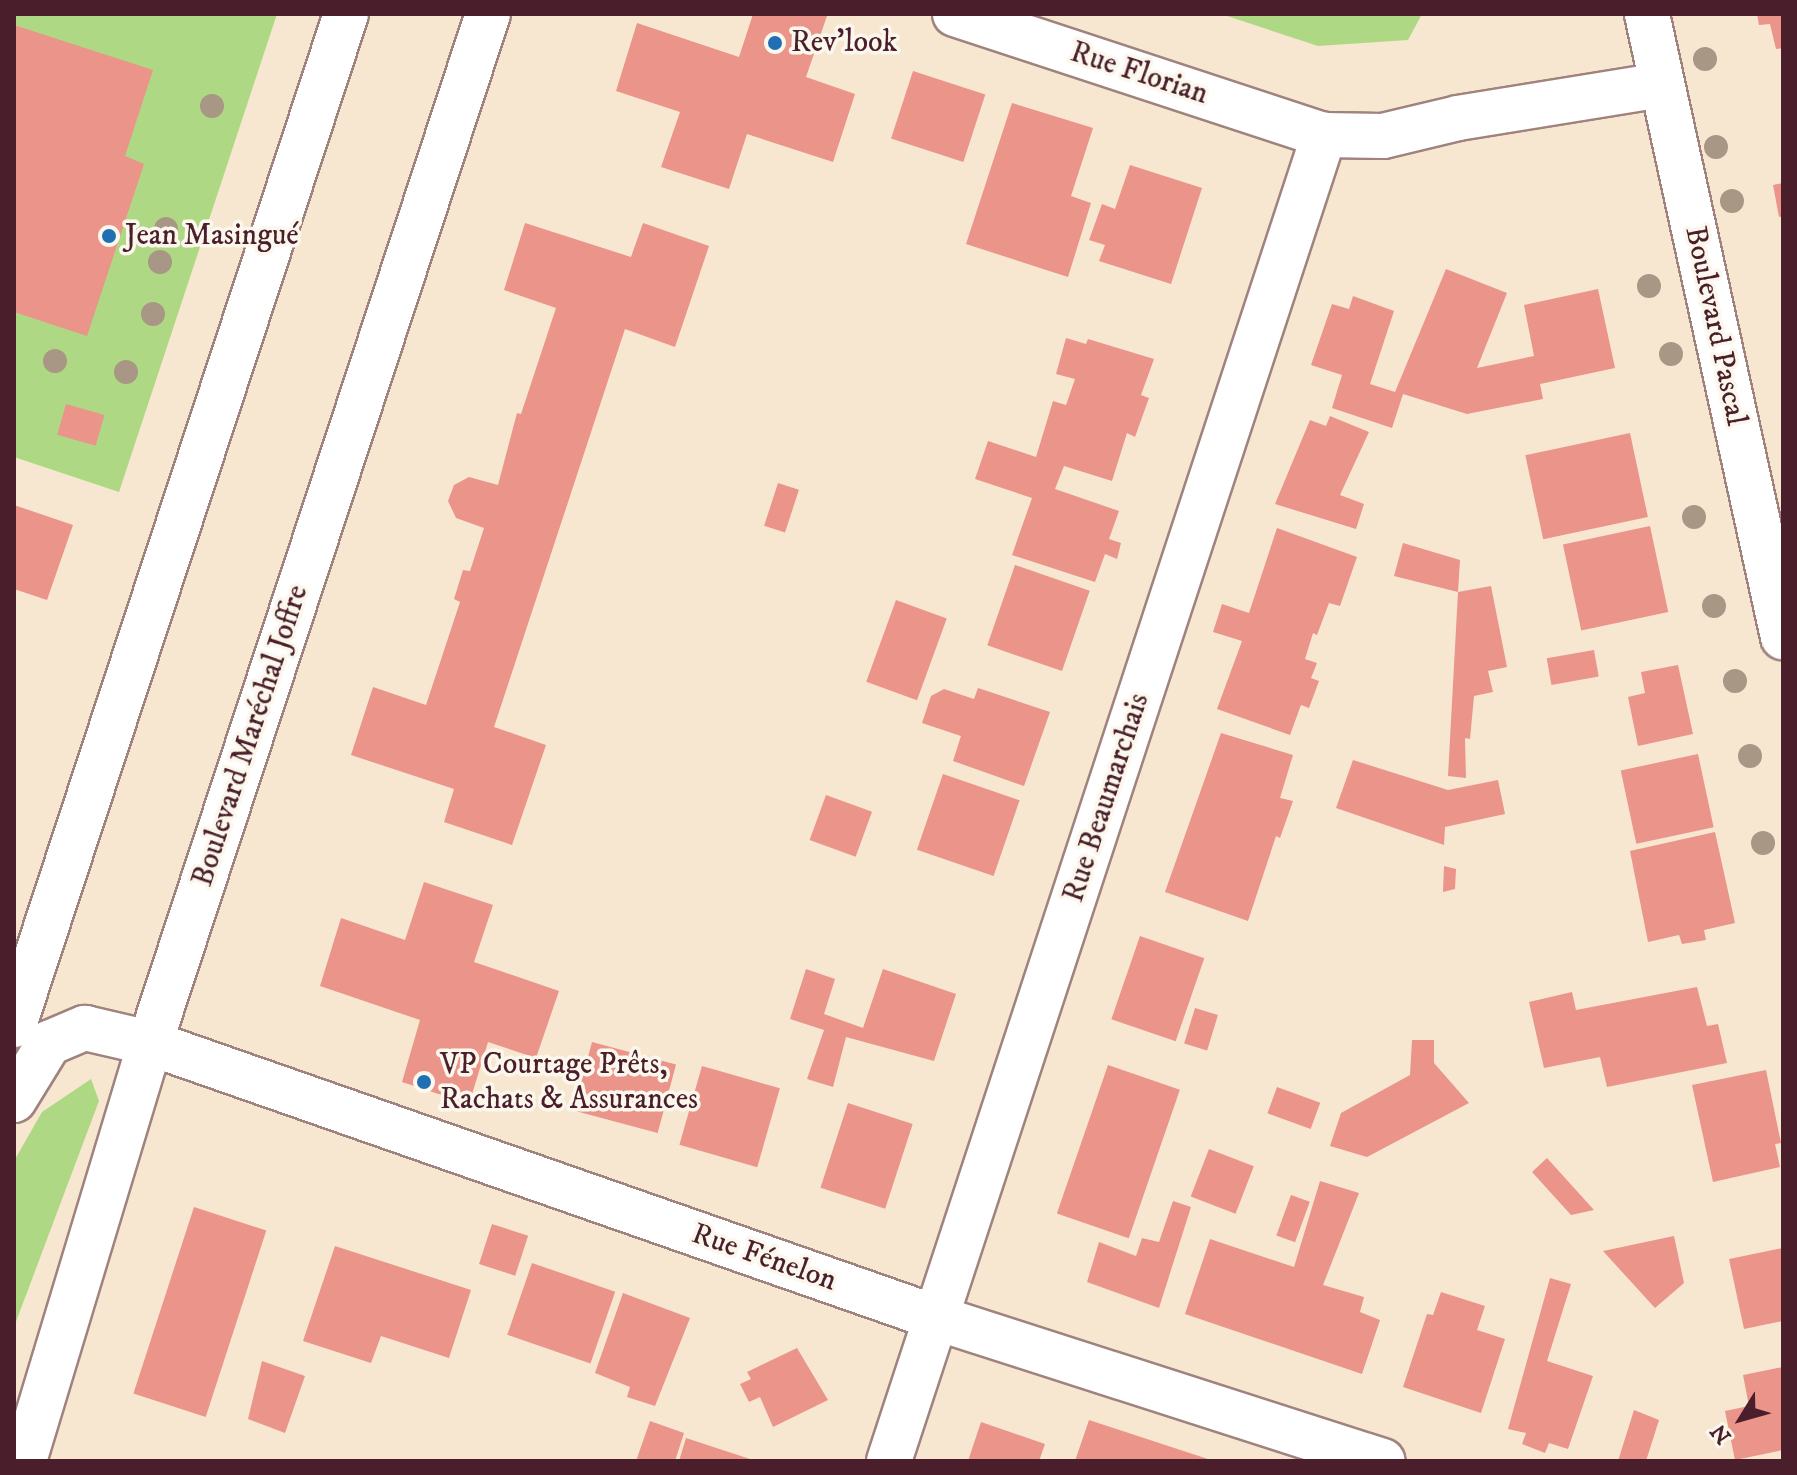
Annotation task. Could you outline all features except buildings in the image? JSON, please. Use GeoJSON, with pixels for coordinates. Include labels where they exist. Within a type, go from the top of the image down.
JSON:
{"type":"FeatureCollection","features":[{"type":"Feature","properties":{"kind":"street"},"geometry":{"type":"LineString","coordinates":[[14,1025],[346,14]]}},
{"type":"Feature","properties":{"kind":"street","name":"Boulevard Maréchal Joffre"},"geometry":{"type":"LineString","coordinates":[[24,1461],[150,1043],[488,14]]}},
{"type":"Feature","properties":{"kind":"street","name":"Rue Florian"},"geometry":{"type":"LineString","coordinates":[[955,14],[1324,135],[1383,136],[1458,118],[1661,85]]}},
{"type":"Feature","properties":{"kind":"street","name":"Boulevard Pascal"},"geometry":{"type":"LineString","coordinates":[[1647,14],[1661,85],[1774,557],[1783,637]]}},
{"type":"Feature","properties":{"kind":"street","name":"Rue Beaumarchais"},"geometry":{"type":"LineString","coordinates":[[889,1461],[1324,135]]}},
{"type":"Feature","properties":{"kind":"street","name":"Rue Fénelon"},"geometry":{"type":"LineString","coordinates":[[14,1100],[49,1043],[85,1028],[150,1043],[937,1318],[1383,1461]]}},
{"type":"Feature","properties":{"kind":"green space","name":"Jean Masingué"},"geometry":{"type":"Polygon","coordinates":[[[14,14],[277,14],[119,492],[14,457],[14,14]]]}},
{"type":"Feature","properties":{"kind":"green space"},"geometry":{"type":"Polygon","coordinates":[[[1221,14],[1422,14],[1408,40],[1318,46],[1221,14]]]}},
{"type":"Feature","properties":{"kind":"green space"},"geometry":{"type":"Polygon","coordinates":[[[91,1079],[99,1101],[14,1327],[14,1161],[42,1112],[91,1079]]]}},
{"type":"Feature","properties":{"kind":"place","name":"Rev'look"},"geometry":{"type":"Point","coordinates":[775,43]}},
{"type":"Feature","properties":{"kind":"place","name":"Jean Masingué"},"geometry":{"type":"Point","coordinates":[109,236]}},
{"type":"Feature","properties":{"kind":"place","name":"VP Courtage Prêts, Rachats & Assurances"},"geometry":{"type":"Point","coordinates":[424,1082]}}]}
